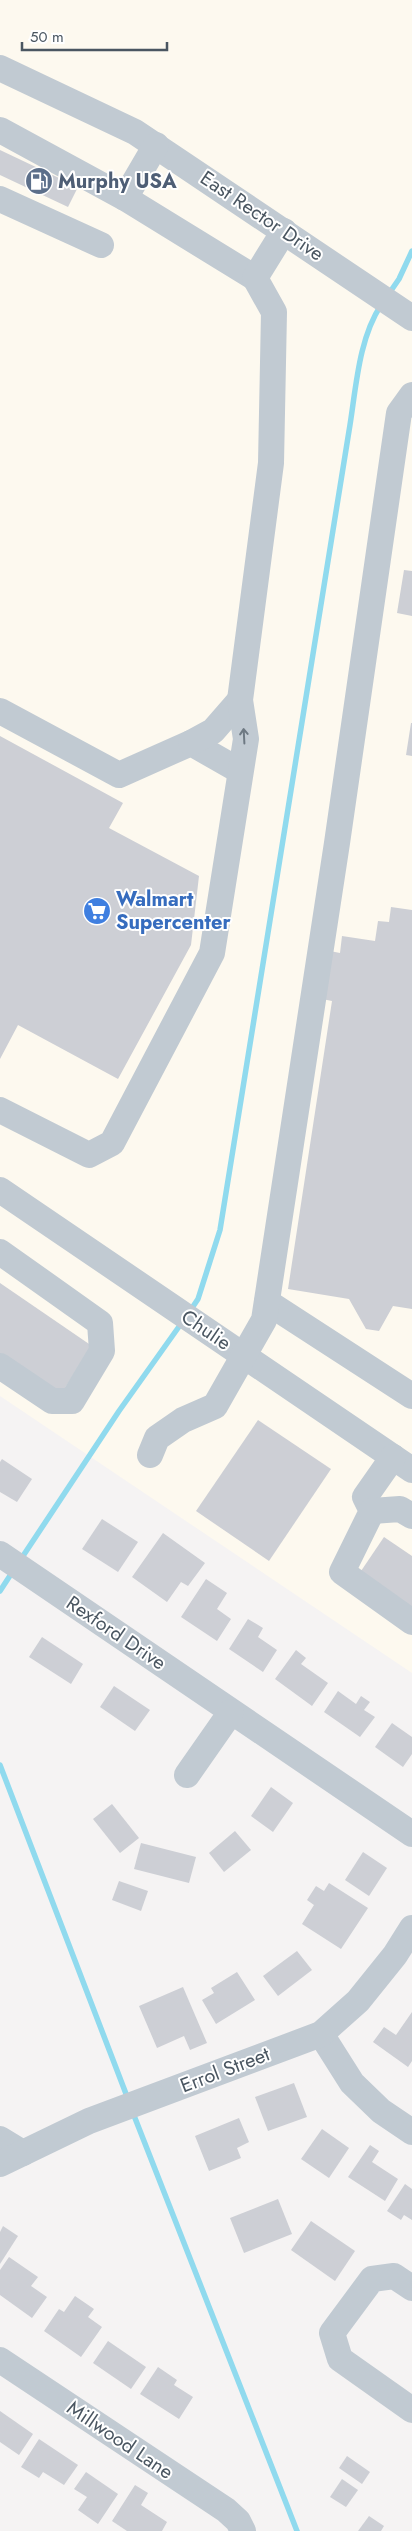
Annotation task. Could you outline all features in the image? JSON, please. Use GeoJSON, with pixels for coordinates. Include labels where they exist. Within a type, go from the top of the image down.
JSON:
{"type":"FeatureCollection","features":[{"type":"Feature","properties":{"kind":"street","name":"East Rector Drive"},"geometry":{"type":"LineString","coordinates":[[0,68],[98,114],[156,146],[412,318]]}},
{"type":"Feature","properties":{"kind":"street"},"geometry":{"type":"LineString","coordinates":[[0,130],[125,198],[255,278],[274,312],[271,463],[240,700],[246,739],[212,954],[112,1143],[89,1155],[0,1110]]}},
{"type":"Feature","properties":{"kind":"street"},"geometry":{"type":"LineString","coordinates":[[125,198],[156,146]]}},
{"type":"Feature","properties":{"kind":"street"},"geometry":{"type":"LineString","coordinates":[[0,200],[101,246]]}},
{"type":"Feature","properties":{"kind":"street"},"geometry":{"type":"LineString","coordinates":[[255,278],[284,231]]}},
{"type":"Feature","properties":{"kind":"street"},"geometry":{"type":"LineString","coordinates":[[150,1454],[157,1438],[183,1420],[215,1406],[264,1320],[337,843],[399,413],[412,395]]}},
{"type":"Feature","properties":{"kind":"street"},"geometry":{"type":"LineString","coordinates":[[0,711],[119,775],[191,743],[213,731],[240,700]]}},
{"type":"Feature","properties":{"kind":"street"},"geometry":{"type":"LineString","coordinates":[[191,743],[240,771]]}},
{"type":"Feature","properties":{"kind":"street","name":"Chulie"},"geometry":{"type":"LineString","coordinates":[[0,1190],[403,1463]]}},
{"type":"Feature","properties":{"kind":"street"},"geometry":{"type":"LineString","coordinates":[[0,1252],[100,1323],[102,1351],[72,1401],[52,1401],[0,1366]]}},
{"type":"Feature","properties":{"kind":"street"},"geometry":{"type":"LineString","coordinates":[[267,1302],[412,1396]]}},
{"type":"Feature","properties":{"kind":"street"},"geometry":{"type":"LineString","coordinates":[[403,1463],[366,1497],[372,1511],[342,1572],[412,1622]]}},
{"type":"Feature","properties":{"kind":"street"},"geometry":{"type":"LineString","coordinates":[[372,1511],[400,1509],[412,1516]]}},
{"type":"Feature","properties":{"kind":"street","name":"Rexford Drive"},"geometry":{"type":"LineString","coordinates":[[0,1554],[412,1834]]}},
{"type":"Feature","properties":{"kind":"street"},"geometry":{"type":"LineString","coordinates":[[187,1775],[231,1712]]}},
{"type":"Feature","properties":{"kind":"street","name":"Errol Street"},"geometry":{"type":"LineString","coordinates":[[11,2158],[89,2121],[322,2034],[358,2001],[395,1955],[412,1928]]}},
{"type":"Feature","properties":{"kind":"street"},"geometry":{"type":"LineString","coordinates":[[322,2034],[352,2084],[381,2111],[412,2132]]}},
{"type":"Feature","properties":{"kind":"street"},"geometry":{"type":"LineString","coordinates":[[0,2140],[11,2158]]}},
{"type":"Feature","properties":{"kind":"street"},"geometry":{"type":"LineString","coordinates":[[412,2288],[394,2276],[372,2279],[332,2332],[340,2359],[412,2410]]}},
{"type":"Feature","properties":{"kind":"street","name":"Millwood Lane"},"geometry":{"type":"LineString","coordinates":[[0,2360],[226,2510],[241,2526]]}},
{"type":"Feature","properties":{"kind":"shaded area"},"geometry":{"type":"Polygon","coordinates":[[[0,0],[412,0],[412,1673],[0,1396],[0,0]]]}},
{"type":"Feature","properties":{"kind":"building","name":"Murphy USA"},"geometry":{"type":"Polygon","coordinates":[[[0,150],[78,187],[68,207],[0,175],[0,150]]]}},
{"type":"Feature","properties":{"kind":"building"},"geometry":{"type":"Polygon","coordinates":[[[404,570],[412,571],[412,616],[397,613],[404,570]]]}},
{"type":"Feature","properties":{"kind":"building"},"geometry":{"type":"Polygon","coordinates":[[[412,723],[412,756],[406,755],[412,723]]]}},
{"type":"Feature","properties":{"kind":"building","name":"Walmart Supercenter"},"geometry":{"type":"Polygon","coordinates":[[[0,736],[123,803],[109,828],[199,876],[191,945],[118,1079],[18,1025],[0,1059],[0,736]]]}},
{"type":"Feature","properties":{"kind":"building"},"geometry":{"type":"Polygon","coordinates":[[[391,907],[412,910],[412,1309],[393,1306],[379,1331],[366,1329],[349,1299],[288,1289],[332,1001],[322,999],[330,951],[340,953],[342,936],[375,941],[378,921],[389,922],[391,907]]]}},
{"type":"Feature","properties":{"kind":"building"},"geometry":{"type":"Polygon","coordinates":[[[0,1283],[92,1346],[59,1397],[0,1357],[0,1283]]]}},
{"type":"Feature","properties":{"kind":"building"},"geometry":{"type":"Polygon","coordinates":[[[258,1420],[331,1469],[269,1561],[196,1511],[258,1420]]]}},
{"type":"Feature","properties":{"kind":"building"},"geometry":{"type":"Polygon","coordinates":[[[2,1459],[32,1479],[17,1502],[0,1492],[0,1462],[2,1459]]]}},
{"type":"Feature","properties":{"kind":"building"},"geometry":{"type":"Polygon","coordinates":[[[102,1519],[138,1542],[118,1572],[82,1549],[102,1519]]]}},
{"type":"Feature","properties":{"kind":"building"},"geometry":{"type":"Polygon","coordinates":[[[163,1533],[205,1563],[188,1586],[181,1582],[167,1602],[132,1577],[163,1533]]]}},
{"type":"Feature","properties":{"kind":"building"},"geometry":{"type":"Polygon","coordinates":[[[384,1537],[412,1556],[412,1610],[359,1574],[384,1537]]]}},
{"type":"Feature","properties":{"kind":"building"},"geometry":{"type":"Polygon","coordinates":[[[206,1579],[227,1593],[217,1609],[231,1619],[217,1641],[181,1617],[206,1579]]]}},
{"type":"Feature","properties":{"kind":"building"},"geometry":{"type":"Polygon","coordinates":[[[248,1619],[263,1628],[258,1637],[277,1650],[263,1672],[229,1649],[248,1619]]]}},
{"type":"Feature","properties":{"kind":"building"},"geometry":{"type":"Polygon","coordinates":[[[42,1637],[83,1664],[71,1684],[29,1657],[42,1637]]]}},
{"type":"Feature","properties":{"kind":"building"},"geometry":{"type":"Polygon","coordinates":[[[296,1650],[306,1658],[301,1664],[328,1683],[312,1706],[275,1679],[296,1650]]]}},
{"type":"Feature","properties":{"kind":"building"},"geometry":{"type":"Polygon","coordinates":[[[114,1686],[150,1710],[135,1731],[100,1707],[114,1686]]]}},
{"type":"Feature","properties":{"kind":"building"},"geometry":{"type":"Polygon","coordinates":[[[338,1691],[356,1704],[361,1696],[370,1702],[364,1710],[375,1717],[360,1737],[324,1712],[338,1691]]]}},
{"type":"Feature","properties":{"kind":"building"},"geometry":{"type":"Polygon","coordinates":[[[392,1723],[412,1737],[412,1754],[403,1767],[375,1747],[392,1723]]]}},
{"type":"Feature","properties":{"kind":"building"},"geometry":{"type":"Polygon","coordinates":[[[271,1787],[293,1803],[273,1832],[251,1816],[271,1787]]]}},
{"type":"Feature","properties":{"kind":"building"},"geometry":{"type":"Polygon","coordinates":[[[112,1804],[139,1838],[120,1853],[93,1819],[112,1804]]]}},
{"type":"Feature","properties":{"kind":"building"},"geometry":{"type":"Polygon","coordinates":[[[235,1831],[251,1850],[224,1872],[209,1853],[235,1831]]]}},
{"type":"Feature","properties":{"kind":"building"},"geometry":{"type":"Polygon","coordinates":[[[141,1843],[196,1857],[189,1883],[134,1869],[141,1843]]]}},
{"type":"Feature","properties":{"kind":"building"},"geometry":{"type":"Polygon","coordinates":[[[363,1852],[387,1868],[369,1896],[345,1880],[363,1852]]]}},
{"type":"Feature","properties":{"kind":"building"},"geometry":{"type":"Polygon","coordinates":[[[119,1881],[148,1891],[141,1911],[112,1900],[119,1881]]]}},
{"type":"Feature","properties":{"kind":"building"},"geometry":{"type":"Polygon","coordinates":[[[329,1883],[368,1908],[341,1949],[302,1924],[314,1905],[307,1900],[316,1886],[324,1891],[329,1883]]]}},
{"type":"Feature","properties":{"kind":"building"},"geometry":{"type":"Polygon","coordinates":[[[297,1951],[312,1970],[278,1996],[263,1976],[297,1951]]]}},
{"type":"Feature","properties":{"kind":"building"},"geometry":{"type":"Polygon","coordinates":[[[237,1972],[255,2000],[216,2024],[202,2000],[214,1993],[211,1988],[237,1972]]]}},
{"type":"Feature","properties":{"kind":"building"},"geometry":{"type":"Polygon","coordinates":[[[183,1987],[207,2043],[190,2050],[184,2036],[157,2048],[139,2006],[183,1987]]]}},
{"type":"Feature","properties":{"kind":"building"},"geometry":{"type":"Polygon","coordinates":[[[412,2012],[412,2061],[408,2067],[373,2042],[384,2027],[396,2035],[412,2012]]]}},
{"type":"Feature","properties":{"kind":"building"},"geometry":{"type":"Polygon","coordinates":[[[294,2083],[307,2117],[268,2131],[255,2097],[294,2083]]]}},
{"type":"Feature","properties":{"kind":"building"},"geometry":{"type":"Polygon","coordinates":[[[239,2118],[249,2142],[237,2148],[241,2158],[209,2171],[195,2136],[239,2118]]]}},
{"type":"Feature","properties":{"kind":"building"},"geometry":{"type":"Polygon","coordinates":[[[322,2129],[349,2148],[329,2178],[301,2159],[322,2129]]]}},
{"type":"Feature","properties":{"kind":"building"},"geometry":{"type":"Polygon","coordinates":[[[370,2145],[379,2151],[372,2162],[398,2179],[385,2201],[348,2177],[370,2145]]]}},
{"type":"Feature","properties":{"kind":"building"},"geometry":{"type":"Polygon","coordinates":[[[405,2184],[412,2189],[412,2220],[404,2215],[401,2220],[387,2211],[405,2184]]]}},
{"type":"Feature","properties":{"kind":"building"},"geometry":{"type":"Polygon","coordinates":[[[278,2199],[292,2234],[244,2253],[230,2218],[278,2199]]]}},
{"type":"Feature","properties":{"kind":"building"},"geometry":{"type":"Polygon","coordinates":[[[311,2221],[355,2251],[335,2281],[291,2250],[311,2221]]]}},
{"type":"Feature","properties":{"kind":"building"},"geometry":{"type":"Polygon","coordinates":[[[3,2226],[18,2236],[0,2264],[0,2232],[3,2226]]]}},
{"type":"Feature","properties":{"kind":"building"},"geometry":{"type":"Polygon","coordinates":[[[9,2257],[38,2277],[31,2286],[47,2297],[32,2318],[0,2295],[0,2270],[9,2257]]]}},
{"type":"Feature","properties":{"kind":"building"},"geometry":{"type":"Polygon","coordinates":[[[75,2296],[94,2309],[88,2317],[102,2327],[81,2357],[44,2331],[59,2309],[64,2312],[75,2296]]]}},
{"type":"Feature","properties":{"kind":"building"},"geometry":{"type":"Polygon","coordinates":[[[108,2341],[146,2367],[131,2389],[93,2363],[108,2341]]]}},
{"type":"Feature","properties":{"kind":"building"},"geometry":{"type":"Polygon","coordinates":[[[158,2367],[177,2380],[174,2385],[193,2397],[179,2419],[140,2394],[158,2367]]]}},
{"type":"Feature","properties":{"kind":"building"},"geometry":{"type":"Polygon","coordinates":[[[0,2411],[33,2434],[19,2455],[0,2442],[0,2411]]]}},
{"type":"Feature","properties":{"kind":"building"},"geometry":{"type":"Polygon","coordinates":[[[39,2439],[78,2465],[64,2485],[43,2472],[39,2478],[21,2467],[39,2439]]]}},
{"type":"Feature","properties":{"kind":"building"},"geometry":{"type":"Polygon","coordinates":[[[347,2456],[370,2472],[362,2484],[339,2468],[347,2456]]]}},
{"type":"Feature","properties":{"kind":"building"},"geometry":{"type":"Polygon","coordinates":[[[86,2472],[118,2494],[98,2524],[78,2510],[87,2497],[74,2489],[86,2472]]]}},
{"type":"Feature","properties":{"kind":"building"},"geometry":{"type":"Polygon","coordinates":[[[342,2479],[358,2490],[346,2507],[330,2497],[342,2479]]]}},
{"type":"Feature","properties":{"kind":"building"},"geometry":{"type":"Polygon","coordinates":[[[135,2485],[148,2493],[141,2505],[167,2522],[162,2531],[127,2531],[112,2521],[135,2485]]]}},
{"type":"Feature","properties":{"kind":"building"},"geometry":{"type":"Polygon","coordinates":[[[369,2516],[384,2526],[381,2531],[358,2531],[369,2516]]]}},
{"type":"Feature","properties":{"kind":"waterway"},"geometry":{"type":"LineString","coordinates":[[388,295],[399,279],[412,251]]}},
{"type":"Feature","properties":{"kind":"waterway"},"geometry":{"type":"LineString","coordinates":[[190,1311],[198,1299],[220,1230],[359,366],[367,334],[381,305]]}},
{"type":"Feature","properties":{"kind":"waterway"},"geometry":{"type":"LineString","coordinates":[[21,1559],[119,1411],[183,1321]]}},
{"type":"Feature","properties":{"kind":"waterway"},"geometry":{"type":"LineString","coordinates":[[0,1591],[13,1571]]}},
{"type":"Feature","properties":{"kind":"waterway"},"geometry":{"type":"LineString","coordinates":[[0,1765],[128,2099]]}},
{"type":"Feature","properties":{"kind":"waterway"},"geometry":{"type":"LineString","coordinates":[[133,2113],[297,2531]]}},
{"type":"Feature","properties":{"kind":"place","name":"Murphy USA"},"geometry":{"type":"Point","coordinates":[39,181]}},
{"type":"Feature","properties":{"kind":"place","name":"Walmart Supercenter"},"geometry":{"type":"Point","coordinates":[97,911]}}]}
